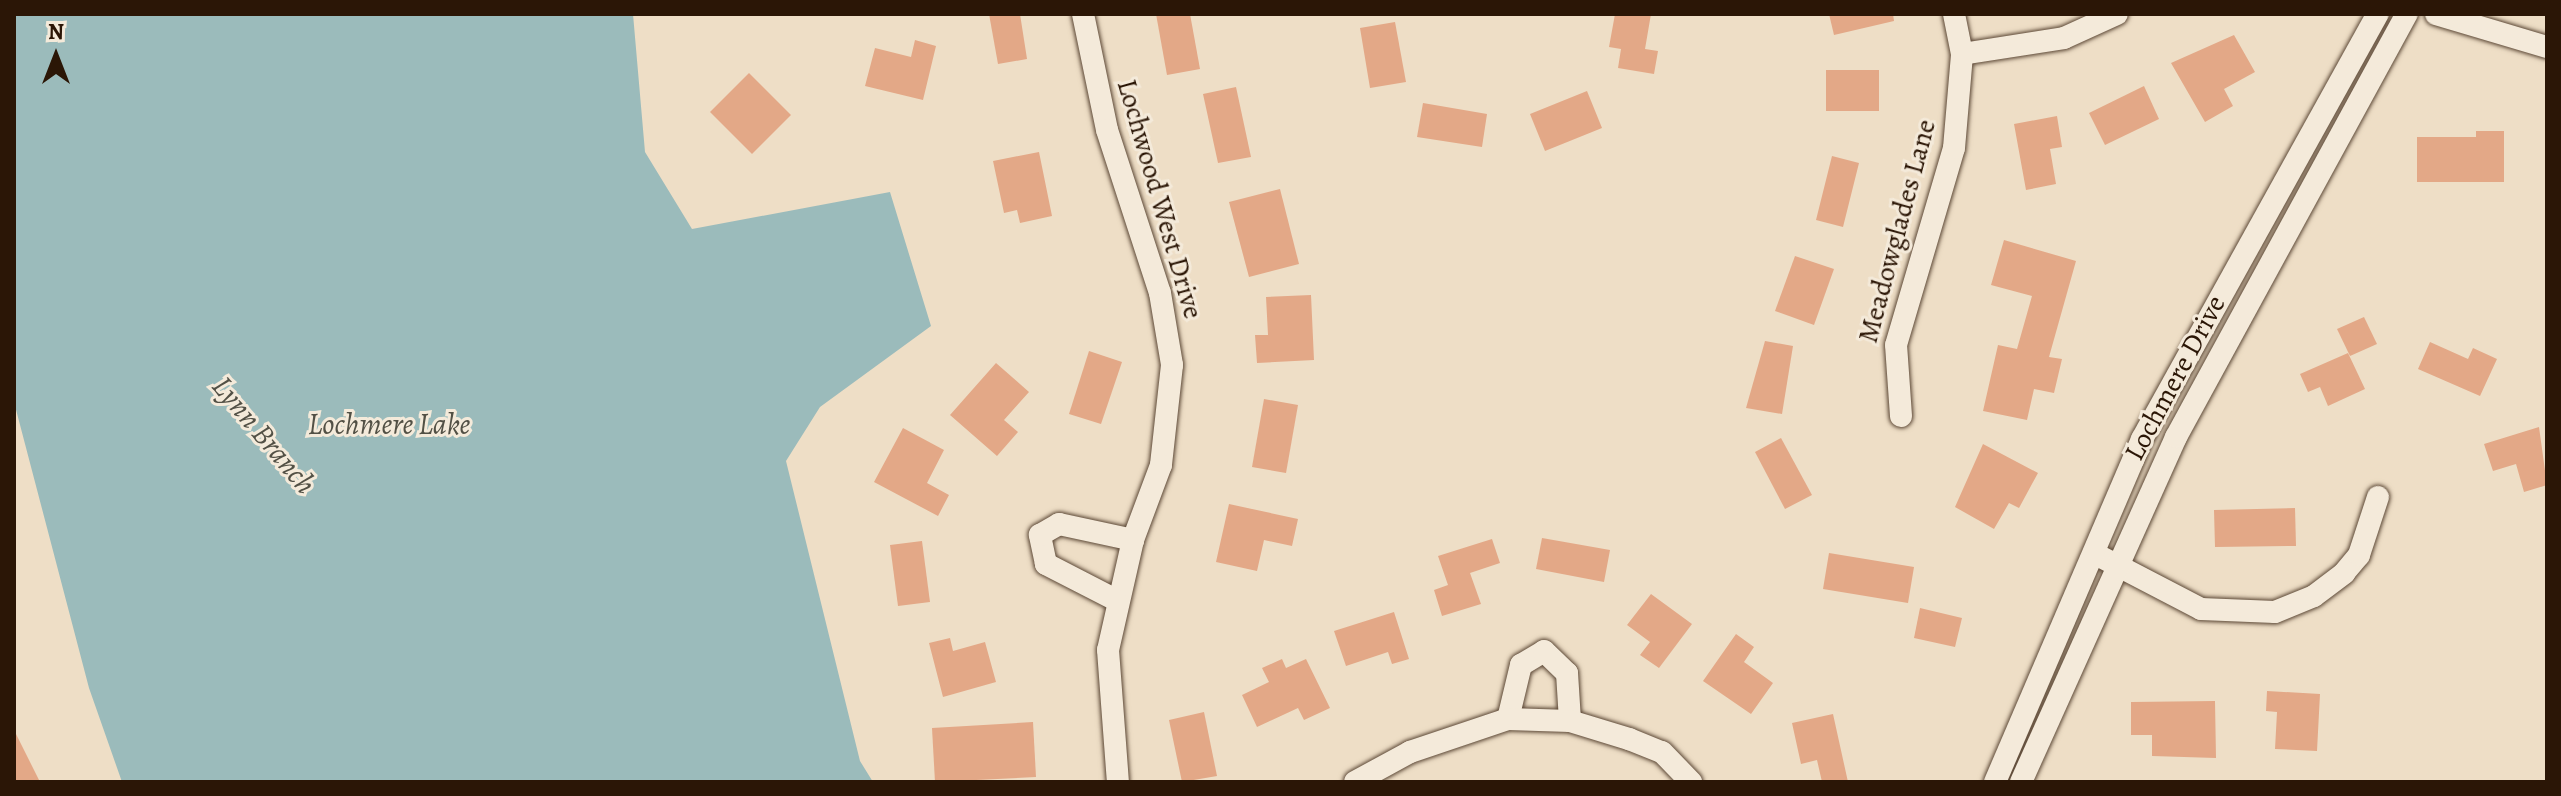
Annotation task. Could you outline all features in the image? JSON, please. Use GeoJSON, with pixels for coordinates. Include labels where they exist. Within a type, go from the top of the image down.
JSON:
{"type":"FeatureCollection","features":[{"type":"Feature","properties":{"kind":"street","name":"Lochwood West Drive"},"geometry":{"type":"LineString","coordinates":[[1083,14],[1093,81],[1170,334],[1168,429],[1116,600],[1106,696],[1118,782]]}},
{"type":"Feature","properties":{"kind":"street","name":"Meadowglades Lane"},"geometry":{"type":"LineString","coordinates":[[1901,416],[1894,353],[1954,148],[1962,54],[1954,14]]}},
{"type":"Feature","properties":{"kind":"street"},"geometry":{"type":"LineString","coordinates":[[1962,54],[2064,38],[2117,14]]}},
{"type":"Feature","properties":{"kind":"street","name":"Lochmere Drive"},"geometry":{"type":"LineString","coordinates":[[1995,782],[2142,439],[2378,14]]}},
{"type":"Feature","properties":{"kind":"street","name":"Lochmere Drive"},"geometry":{"type":"LineString","coordinates":[[2021,782],[2114,565],[2221,351],[2407,14]]}},
{"type":"Feature","properties":{"kind":"street"},"geometry":{"type":"LineString","coordinates":[[2436,14],[2547,47]]}},
{"type":"Feature","properties":{"kind":"street"},"geometry":{"type":"LineString","coordinates":[[2092,551],[2201,609],[2275,612],[2314,596],[2344,573],[2359,555],[2378,497]]}},
{"type":"Feature","properties":{"kind":"street"},"geometry":{"type":"LineString","coordinates":[[1116,600],[1046,564],[1040,535],[1059,524],[1133,540]]}},
{"type":"Feature","properties":{"kind":"street"},"geometry":{"type":"LineString","coordinates":[[1508,719],[1521,665],[1544,651],[1563,663],[1570,721]]}},
{"type":"Feature","properties":{"kind":"street"},"geometry":{"type":"LineString","coordinates":[[1355,782],[1410,752],[1508,719],[1570,721],[1662,752],[1691,782]]}},
{"type":"Feature","properties":{"kind":"water","name":"Lochmere Lake"},"geometry":{"type":"Polygon","coordinates":[[[14,14],[633,14],[645,152],[692,229],[890,192],[931,326],[820,407],[786,461],[860,761],[873,782],[122,782],[89,688],[14,402],[14,14]]]}},
{"type":"Feature","properties":{"kind":"building"},"geometry":{"type":"Polygon","coordinates":[[[989,14],[1020,14],[1027,59],[998,64],[989,14]]]}},
{"type":"Feature","properties":{"kind":"building"},"geometry":{"type":"Polygon","coordinates":[[[1156,14],[1190,14],[1200,69],[1167,75],[1156,14]]]}},
{"type":"Feature","properties":{"kind":"building"},"geometry":{"type":"Polygon","coordinates":[[[1615,14],[1651,14],[1645,49],[1658,51],[1654,74],[1618,68],[1621,49],[1609,47],[1615,14]]]}},
{"type":"Feature","properties":{"kind":"building"},"geometry":{"type":"Polygon","coordinates":[[[1829,14],[1893,14],[1894,21],[1834,35],[1829,14]]]}},
{"type":"Feature","properties":{"kind":"building"},"geometry":{"type":"Polygon","coordinates":[[[1395,22],[1406,82],[1370,88],[1360,28],[1395,22]]]}},
{"type":"Feature","properties":{"kind":"building"},"geometry":{"type":"Polygon","coordinates":[[[2234,35],[2255,72],[2224,89],[2233,106],[2205,122],[2171,63],[2234,35]]]}},
{"type":"Feature","properties":{"kind":"building"},"geometry":{"type":"Polygon","coordinates":[[[915,40],[936,46],[923,100],[865,86],[875,48],[911,57],[915,40]]]}},
{"type":"Feature","properties":{"kind":"building"},"geometry":{"type":"Polygon","coordinates":[[[1826,70],[1879,70],[1879,111],[1826,111],[1826,70]]]}},
{"type":"Feature","properties":{"kind":"building"},"geometry":{"type":"Polygon","coordinates":[[[749,73],[791,115],[752,154],[710,112],[749,73]]]}},
{"type":"Feature","properties":{"kind":"building"},"geometry":{"type":"Polygon","coordinates":[[[2144,86],[2159,119],[2105,145],[2089,113],[2144,86]]]}},
{"type":"Feature","properties":{"kind":"building"},"geometry":{"type":"Polygon","coordinates":[[[1236,87],[1251,157],[1218,163],[1203,94],[1236,87]]]}},
{"type":"Feature","properties":{"kind":"building"},"geometry":{"type":"Polygon","coordinates":[[[1587,91],[1602,128],[1545,151],[1530,114],[1587,91]]]}},
{"type":"Feature","properties":{"kind":"building"},"geometry":{"type":"Polygon","coordinates":[[[1423,103],[1487,114],[1482,147],[1417,137],[1423,103]]]}},
{"type":"Feature","properties":{"kind":"building"},"geometry":{"type":"Polygon","coordinates":[[[2057,116],[2062,147],[2050,149],[2056,184],[2026,190],[2014,124],[2057,116]]]}},
{"type":"Feature","properties":{"kind":"building"},"geometry":{"type":"Polygon","coordinates":[[[2476,131],[2504,131],[2504,182],[2417,182],[2417,137],[2476,137],[2476,131]]]}},
{"type":"Feature","properties":{"kind":"building"},"geometry":{"type":"Polygon","coordinates":[[[1039,152],[1052,216],[1020,223],[1017,210],[1004,213],[993,161],[1039,152]]]}},
{"type":"Feature","properties":{"kind":"building"},"geometry":{"type":"Polygon","coordinates":[[[1832,156],[1859,163],[1843,227],[1816,220],[1832,156]]]}},
{"type":"Feature","properties":{"kind":"building"},"geometry":{"type":"Polygon","coordinates":[[[1280,189],[1299,264],[1249,277],[1229,202],[1280,189]]]}},
{"type":"Feature","properties":{"kind":"building"},"geometry":{"type":"Polygon","coordinates":[[[2004,240],[2076,261],[2049,357],[2062,359],[2054,393],[2034,389],[2027,420],[1983,411],[1998,345],[2017,349],[2032,296],[1991,285],[2004,240]]]}},
{"type":"Feature","properties":{"kind":"building"},"geometry":{"type":"Polygon","coordinates":[[[1795,256],[1834,269],[1814,325],[1775,311],[1795,256]]]}},
{"type":"Feature","properties":{"kind":"building"},"geometry":{"type":"Polygon","coordinates":[[[1311,295],[1314,360],[1257,363],[1255,335],[1268,335],[1266,297],[1311,295]]]}},
{"type":"Feature","properties":{"kind":"building"},"geometry":{"type":"Polygon","coordinates":[[[2364,317],[2377,344],[2350,356],[2337,329],[2364,317]]]}},
{"type":"Feature","properties":{"kind":"building"},"geometry":{"type":"Polygon","coordinates":[[[1765,341],[1793,346],[1782,414],[1746,408],[1765,341]]]}},
{"type":"Feature","properties":{"kind":"building"},"geometry":{"type":"Polygon","coordinates":[[[2430,342],[2468,359],[2473,348],[2497,359],[2480,396],[2418,369],[2430,342]]]}},
{"type":"Feature","properties":{"kind":"building"},"geometry":{"type":"Polygon","coordinates":[[[1089,351],[1122,362],[1101,424],[1069,414],[1089,351]]]}},
{"type":"Feature","properties":{"kind":"building"},"geometry":{"type":"Polygon","coordinates":[[[2348,353],[2365,389],[2328,406],[2320,387],[2308,392],[2300,374],[2348,353]]]}},
{"type":"Feature","properties":{"kind":"building"},"geometry":{"type":"Polygon","coordinates":[[[996,363],[1029,392],[1004,420],[1018,432],[997,456],[950,415],[996,363]]]}},
{"type":"Feature","properties":{"kind":"building"},"geometry":{"type":"Polygon","coordinates":[[[1264,399],[1298,405],[1286,473],[1252,467],[1264,399]]]}},
{"type":"Feature","properties":{"kind":"building"},"geometry":{"type":"Polygon","coordinates":[[[2539,427],[2547,485],[2524,492],[2516,464],[2493,471],[2484,444],[2539,427]]]}},
{"type":"Feature","properties":{"kind":"building"},"geometry":{"type":"Polygon","coordinates":[[[903,428],[944,450],[927,483],[949,495],[938,516],[874,482],[903,428]]]}},
{"type":"Feature","properties":{"kind":"building"},"geometry":{"type":"Polygon","coordinates":[[[1781,438],[1812,495],[1785,509],[1755,452],[1781,438]]]}},
{"type":"Feature","properties":{"kind":"building"},"geometry":{"type":"Polygon","coordinates":[[[1983,444],[2038,473],[2019,508],[2009,503],[1994,529],[1955,507],[1983,444]]]}},
{"type":"Feature","properties":{"kind":"building"},"geometry":{"type":"Polygon","coordinates":[[[1229,504],[1298,519],[1292,546],[1264,540],[1257,571],[1216,562],[1229,504]]]}},
{"type":"Feature","properties":{"kind":"building"},"geometry":{"type":"Polygon","coordinates":[[[2295,508],[2296,546],[2215,547],[2214,510],[2295,508]]]}},
{"type":"Feature","properties":{"kind":"building"},"geometry":{"type":"Polygon","coordinates":[[[1542,538],[1610,550],[1604,582],[1536,569],[1542,538]]]}},
{"type":"Feature","properties":{"kind":"building"},"geometry":{"type":"Polygon","coordinates":[[[1492,539],[1500,563],[1470,573],[1481,604],[1442,616],[1434,590],[1448,585],[1438,556],[1492,539]]]}},
{"type":"Feature","properties":{"kind":"building"},"geometry":{"type":"Polygon","coordinates":[[[922,541],[930,602],[898,606],[890,545],[922,541]]]}},
{"type":"Feature","properties":{"kind":"building"},"geometry":{"type":"Polygon","coordinates":[[[1829,553],[1914,567],[1908,603],[1823,589],[1829,553]]]}},
{"type":"Feature","properties":{"kind":"building"},"geometry":{"type":"Polygon","coordinates":[[[1651,594],[1692,624],[1659,668],[1640,655],[1650,642],[1627,625],[1651,594]]]}},
{"type":"Feature","properties":{"kind":"building"},"geometry":{"type":"Polygon","coordinates":[[[1920,608],[1962,618],[1955,647],[1914,638],[1920,608]]]}},
{"type":"Feature","properties":{"kind":"building"},"geometry":{"type":"Polygon","coordinates":[[[1394,612],[1409,659],[1392,664],[1388,652],[1346,666],[1334,631],[1394,612]]]}},
{"type":"Feature","properties":{"kind":"building"},"geometry":{"type":"Polygon","coordinates":[[[1736,634],[1754,647],[1744,662],[1773,683],[1751,714],[1703,681],[1736,634]]]}},
{"type":"Feature","properties":{"kind":"building"},"geometry":{"type":"Polygon","coordinates":[[[950,638],[953,651],[985,642],[996,682],[943,697],[929,643],[950,638]]]}},
{"type":"Feature","properties":{"kind":"building"},"geometry":{"type":"Polygon","coordinates":[[[1282,659],[1286,668],[1306,659],[1330,708],[1304,720],[1298,708],[1257,727],[1242,695],[1269,682],[1262,668],[1282,659]]]}},
{"type":"Feature","properties":{"kind":"building"},"geometry":{"type":"Polygon","coordinates":[[[2267,691],[2320,694],[2317,751],[2275,749],[2277,712],[2266,711],[2267,691]]]}},
{"type":"Feature","properties":{"kind":"building"},"geometry":{"type":"Polygon","coordinates":[[[2215,701],[2216,758],[2152,756],[2152,735],[2131,735],[2131,702],[2215,701]]]}},
{"type":"Feature","properties":{"kind":"building"},"geometry":{"type":"Polygon","coordinates":[[[1204,712],[1217,776],[1182,782],[1169,720],[1204,712]]]}},
{"type":"Feature","properties":{"kind":"building"},"geometry":{"type":"Polygon","coordinates":[[[1833,714],[1848,782],[1822,782],[1817,760],[1801,764],[1792,723],[1833,714]]]}},
{"type":"Feature","properties":{"kind":"building"},"geometry":{"type":"Polygon","coordinates":[[[1033,722],[1036,777],[935,782],[932,728],[1033,722]]]}},
{"type":"Feature","properties":{"kind":"building"},"geometry":{"type":"Polygon","coordinates":[[[14,730],[40,782],[14,782],[14,730]]]}},
{"type":"Feature","properties":{"kind":"water label","name":"Lynn Branch"},"geometry":{"type":"Point","coordinates":[264,435]}}]}
